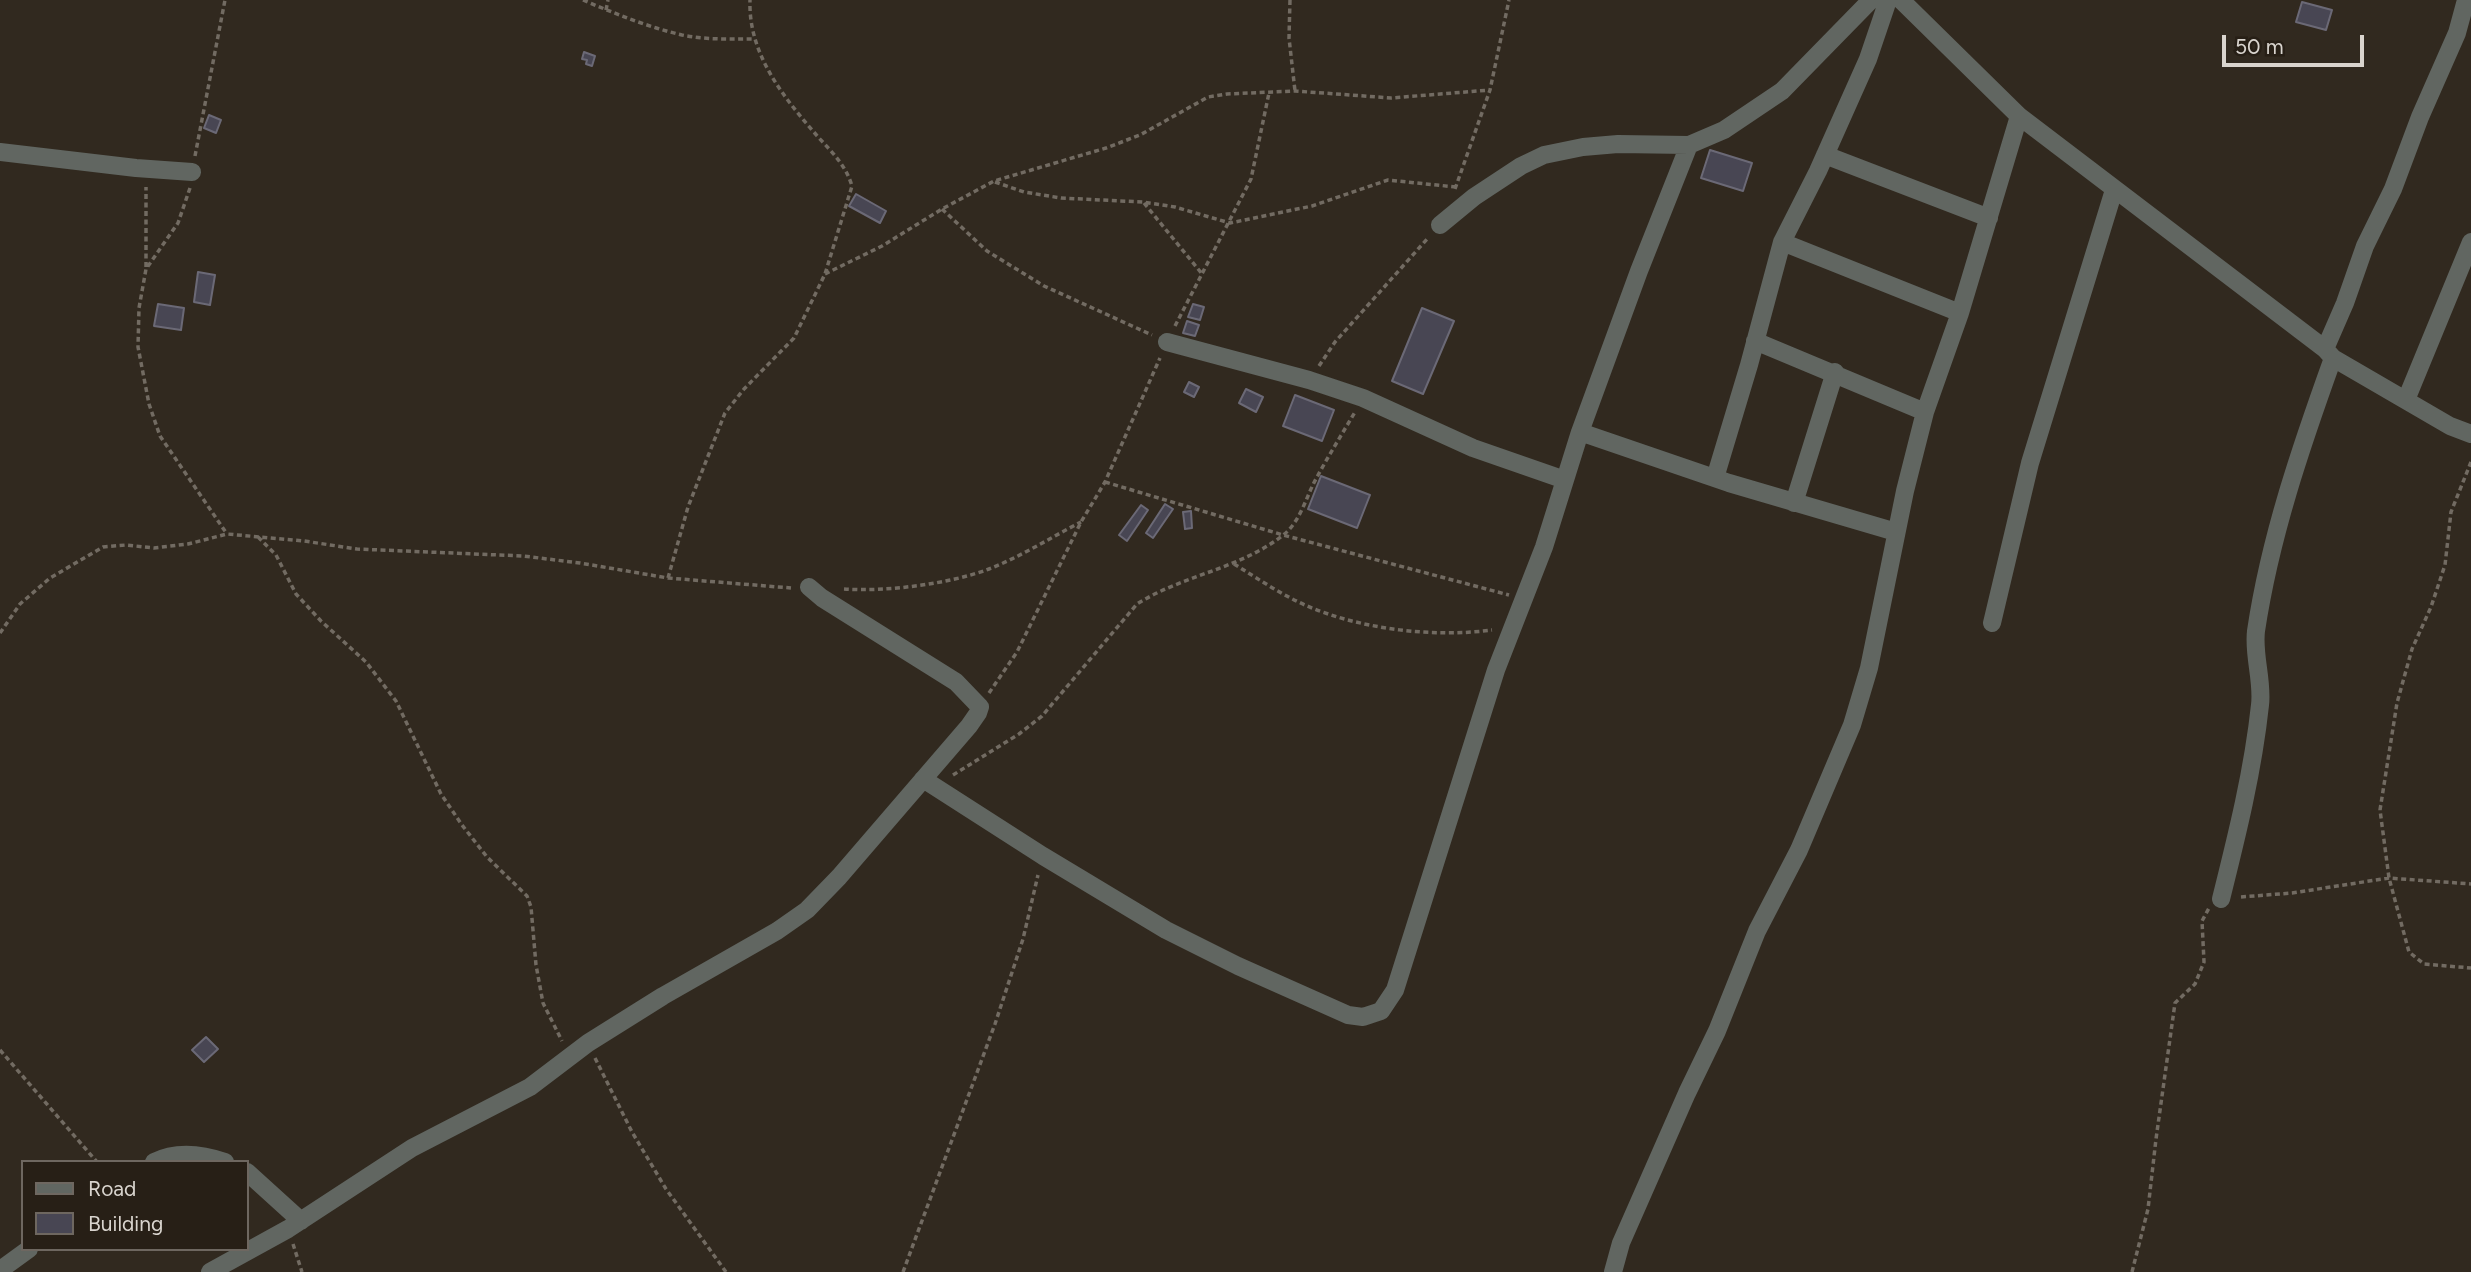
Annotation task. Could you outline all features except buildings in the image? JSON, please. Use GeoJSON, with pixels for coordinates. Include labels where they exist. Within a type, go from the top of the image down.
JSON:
{"type":"FeatureCollection","features":[{"type":"Feature","properties":{"kind":"street"},"geometry":{"type":"LineString","coordinates":[[1440,225],[1474,197],[1521,166],[1544,155],[1583,147],[1618,144],[1689,145],[1724,130],[1782,90],[1871,0]]}},
{"type":"Feature","properties":{"kind":"street"},"geometry":{"type":"LineString","coordinates":[[1715,478],[1782,242],[1868,59],[1888,0]]}},
{"type":"Feature","properties":{"kind":"street"},"geometry":{"type":"LineString","coordinates":[[1900,0],[2019,116],[2329,354],[2450,426],[2471,434]]}},
{"type":"Feature","properties":{"kind":"street"},"geometry":{"type":"LineString","coordinates":[[2221,899],[2246,798],[2261,702],[2256,635],[2266,572],[2285,500],[2365,246],[2393,189],[2420,117],[2457,33],[2466,0]]}},
{"type":"Feature","properties":{"kind":"street"},"geometry":{"type":"LineString","coordinates":[[1613,1272],[1625,1233],[1712,1041],[1756,931],[1799,850],[1852,725],[1869,668],[1887,589],[1896,532],[1925,412],[1960,313],[2019,116]]}},
{"type":"Feature","properties":{"kind":"street"},"geometry":{"type":"LineString","coordinates":[[929,783],[1166,930],[1238,966],[1348,1015],[1363,1017],[1381,1011],[1395,990],[1478,724],[1511,627],[1524,599],[1580,432],[1689,145]]}},
{"type":"Feature","properties":{"kind":"street"},"geometry":{"type":"LineString","coordinates":[[0,152],[192,172]]}},
{"type":"Feature","properties":{"kind":"street"},"geometry":{"type":"LineString","coordinates":[[1825,155],[1989,218]]}},
{"type":"Feature","properties":{"kind":"street"},"geometry":{"type":"LineString","coordinates":[[1992,623],[2030,463],[2114,190]]}},
{"type":"Feature","properties":{"kind":"street"},"geometry":{"type":"LineString","coordinates":[[1782,242],[1960,313]]}},
{"type":"Feature","properties":{"kind":"street"},"geometry":{"type":"LineString","coordinates":[[2406,400],[2471,242]]}},
{"type":"Feature","properties":{"kind":"street"},"geometry":{"type":"LineString","coordinates":[[1755,341],[1835,372],[1925,412]]}},
{"type":"Feature","properties":{"kind":"street"},"geometry":{"type":"LineString","coordinates":[[1167,342],[1309,380],[1363,398],[1474,448],[1565,480]]}},
{"type":"Feature","properties":{"kind":"street"},"geometry":{"type":"LineString","coordinates":[[1794,503],[1835,372]]}},
{"type":"Feature","properties":{"kind":"street"},"geometry":{"type":"LineString","coordinates":[[1580,432],[1715,478],[1896,532]]}},
{"type":"Feature","properties":{"kind":"street"},"geometry":{"type":"LineString","coordinates":[[210,1272],[295,1225],[412,1148],[530,1087],[588,1043],[663,996],[777,931],[807,910],[929,783],[978,713],[980,706],[956,682],[822,598],[809,587]]}},
{"type":"Feature","properties":{"kind":"street"},"geometry":{"type":"LineString","coordinates":[[158,1160],[189,1154],[220,1160]]}},
{"type":"Feature","properties":{"kind":"street"},"geometry":{"type":"LineString","coordinates":[[248,1173],[295,1225]]}},
{"type":"Feature","properties":{"kind":"street"},"geometry":{"type":"LineString","coordinates":[[0,1270],[26,1251]]}},
{"type":"Feature","properties":{"kind":"path"},"geometry":{"type":"LineString","coordinates":[[146,269],[178,223],[187,201],[225,0]]}},
{"type":"Feature","properties":{"kind":"path"},"geometry":{"type":"LineString","coordinates":[[583,0],[627,19],[683,35],[754,39]]}},
{"type":"Feature","properties":{"kind":"path"},"geometry":{"type":"LineString","coordinates":[[606,10],[608,0]]}},
{"type":"Feature","properties":{"kind":"path"},"geometry":{"type":"LineString","coordinates":[[668,578],[692,494],[725,413],[744,389],[794,338],[825,274],[852,187],[849,174],[793,108],[774,80],[754,39],[751,0]]}},
{"type":"Feature","properties":{"kind":"path"},"geometry":{"type":"LineString","coordinates":[[1290,0],[1289,38],[1295,91]]}},
{"type":"Feature","properties":{"kind":"path"},"geometry":{"type":"LineString","coordinates":[[1309,380],[1335,342],[1440,225],[1490,90],[1509,0]]}},
{"type":"Feature","properties":{"kind":"path"},"geometry":{"type":"LineString","coordinates":[[825,274],[882,246],[993,181],[1129,140],[1208,97],[1295,91],[1391,98],[1490,90]]}},
{"type":"Feature","properties":{"kind":"path"},"geometry":{"type":"LineString","coordinates":[[980,706],[1017,652],[1081,522],[1105,482],[1167,342],[1230,223],[1251,178],[1269,93]]}},
{"type":"Feature","properties":{"kind":"path"},"geometry":{"type":"LineString","coordinates":[[136,168],[146,188],[146,269],[139,309],[138,347],[149,404],[160,436],[227,534]]}},
{"type":"Feature","properties":{"kind":"path"},"geometry":{"type":"LineString","coordinates":[[993,181],[1024,192],[1061,198],[1143,202],[1175,207],[1230,223],[1312,206],[1388,180],[1455,187]]}},
{"type":"Feature","properties":{"kind":"path"},"geometry":{"type":"LineString","coordinates":[[1143,202],[1203,275]]}},
{"type":"Feature","properties":{"kind":"path"},"geometry":{"type":"LineString","coordinates":[[942,209],[987,251],[1044,286],[1167,342]]}},
{"type":"Feature","properties":{"kind":"path"},"geometry":{"type":"LineString","coordinates":[[929,783],[1019,734],[1042,716],[1138,604],[1155,592],[1234,564],[1283,535],[1303,508],[1315,480],[1363,398]]}},
{"type":"Feature","properties":{"kind":"path"},"geometry":{"type":"LineString","coordinates":[[2471,462],[2451,512],[2445,565],[2431,607],[2412,649],[2397,702],[2379,810],[2389,878],[2409,952],[2424,964],[2471,968]]}},
{"type":"Feature","properties":{"kind":"path"},"geometry":{"type":"LineString","coordinates":[[1105,482],[1283,535],[1524,599]]}},
{"type":"Feature","properties":{"kind":"path"},"geometry":{"type":"LineString","coordinates":[[0,633],[20,604],[50,578],[103,547],[126,545],[154,548],[188,544],[227,534],[256,535],[357,549],[523,556],[668,578],[782,588],[890,589],[929,584],[988,569],[1081,522]]}},
{"type":"Feature","properties":{"kind":"path"},"geometry":{"type":"LineString","coordinates":[[256,535],[276,555],[296,594],[366,662],[396,701],[441,794],[487,857],[527,896],[531,907],[536,965],[543,1003],[557,1028],[568,1058]]}},
{"type":"Feature","properties":{"kind":"path"},"geometry":{"type":"LineString","coordinates":[[1234,564],[1304,605],[1336,617],[1376,626],[1455,634],[1511,627]]}},
{"type":"Feature","properties":{"kind":"path"},"geometry":{"type":"LineString","coordinates":[[903,1272],[995,1024],[1023,939],[1043,856]]}},
{"type":"Feature","properties":{"kind":"path"},"geometry":{"type":"LineString","coordinates":[[2132,1272],[2148,1209],[2155,1139],[2175,1003],[2195,984],[2204,962],[2202,921],[2209,908],[2221,899],[2292,893],[2389,878],[2471,884]]}},
{"type":"Feature","properties":{"kind":"path"},"geometry":{"type":"LineString","coordinates":[[588,1043],[632,1132],[666,1189],[726,1272]]}},
{"type":"Feature","properties":{"kind":"path"},"geometry":{"type":"LineString","coordinates":[[0,1050],[95,1160]]}},
{"type":"Feature","properties":{"kind":"path"},"geometry":{"type":"LineString","coordinates":[[295,1225],[302,1272]]}}]}
